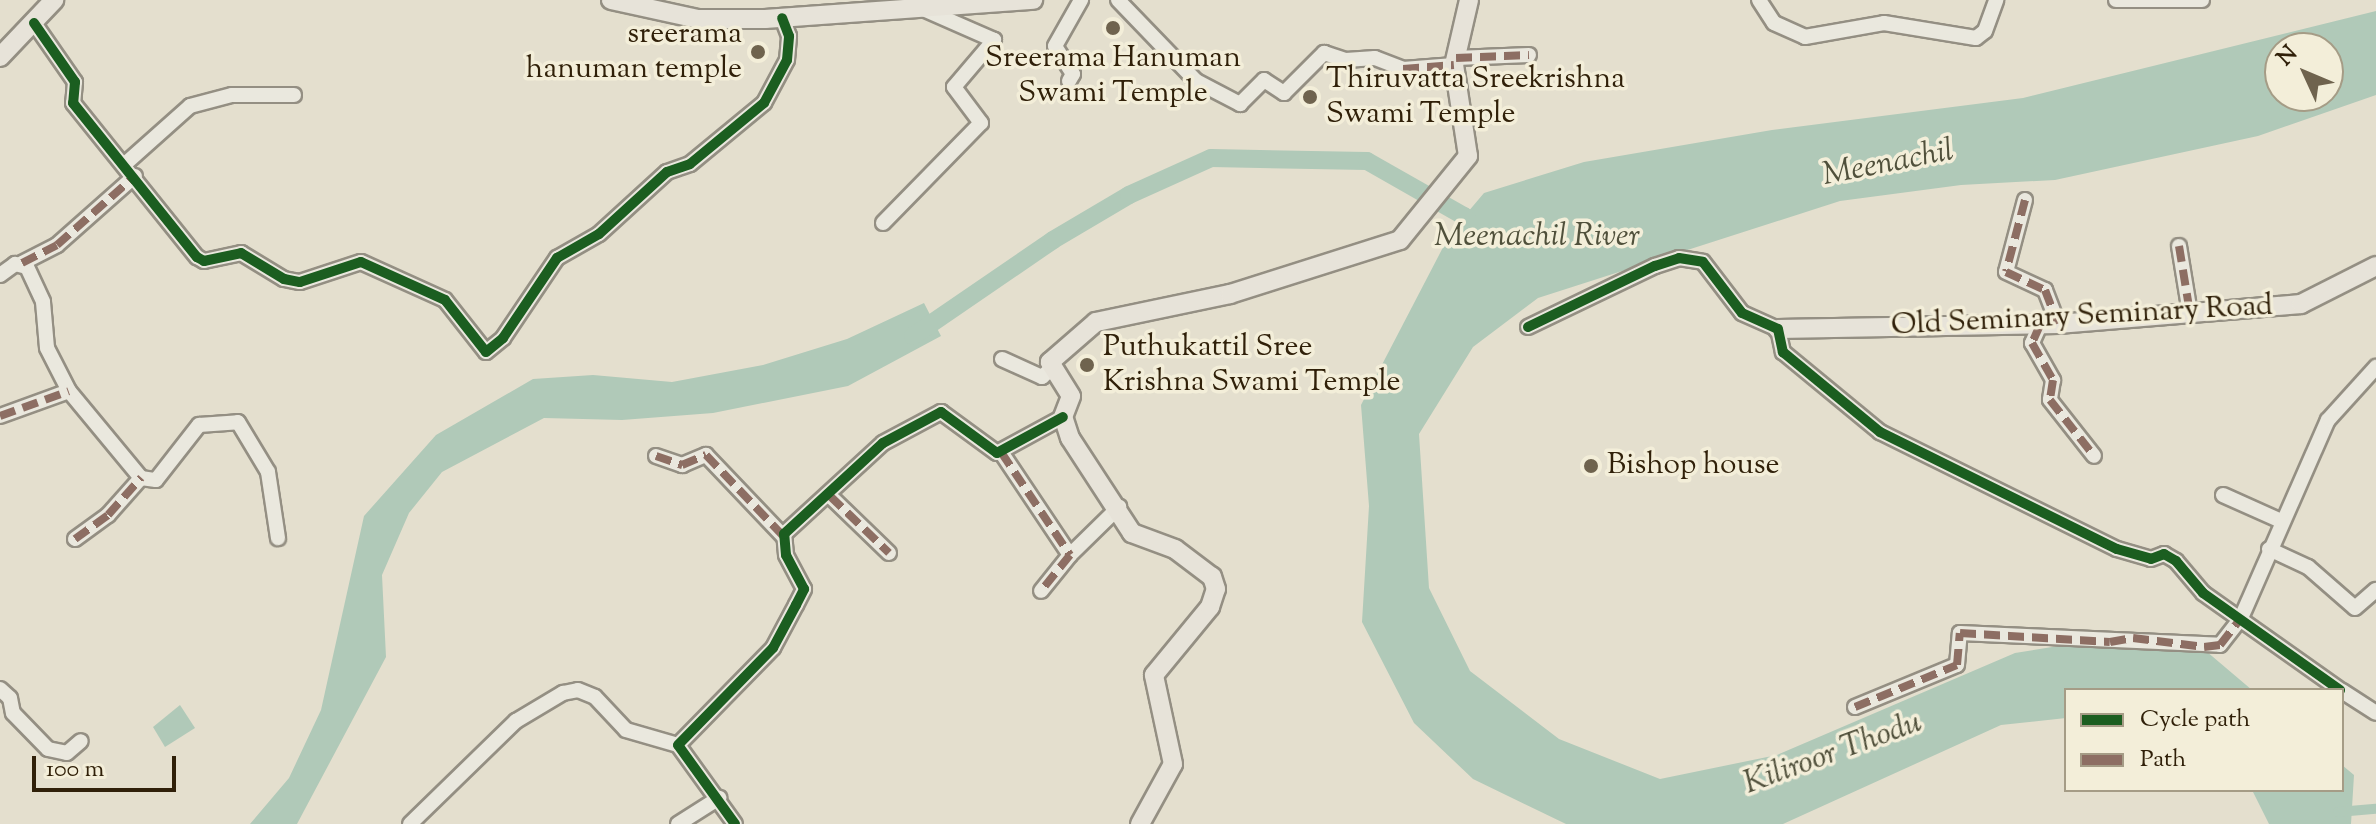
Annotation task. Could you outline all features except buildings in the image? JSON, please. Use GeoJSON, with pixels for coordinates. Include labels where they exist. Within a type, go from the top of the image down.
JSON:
{"type":"FeatureCollection","features":[{"type":"Feature","properties":{"kind":"main road"},"geometry":{"type":"LineString","coordinates":[[0,57],[54,0]]}},
{"type":"Feature","properties":{"kind":"main road"},"geometry":{"type":"LineString","coordinates":[[611,0],[698,19],[782,18],[868,5],[923,9],[1033,0]]}},
{"type":"Feature","properties":{"kind":"main road"},"geometry":{"type":"LineString","coordinates":[[1140,824],[1173,764],[1154,675],[1210,607],[1216,589],[1212,577],[1175,549],[1132,533],[1119,507],[1070,438],[1063,417],[1071,396],[1052,368],[1057,353],[1096,322],[1230,294],[1400,240],[1468,156],[1455,61],[1469,0]]}},
{"type":"Feature","properties":{"kind":"main road","name":"Old Seminary Seminary Road"},"geometry":{"type":"LineString","coordinates":[[1778,329],[2049,325],[2301,304],[2376,266]]}},
{"type":"Feature","properties":{"kind":"street"},"geometry":{"type":"LineString","coordinates":[[1069,81],[1073,74],[1055,46],[1081,0]]}},
{"type":"Feature","properties":{"kind":"street"},"geometry":{"type":"LineString","coordinates":[[1118,0],[1196,81],[1240,104],[1264,80],[1284,93],[1324,53],[1346,60],[1375,58],[1403,69],[1529,55]]}},
{"type":"Feature","properties":{"kind":"street"},"geometry":{"type":"LineString","coordinates":[[1759,0],[1774,23],[1805,37],[1884,23],[1976,38],[1985,31],[1996,0]]}},
{"type":"Feature","properties":{"kind":"street"},"geometry":{"type":"LineString","coordinates":[[2116,0],[2202,0]]}},
{"type":"Feature","properties":{"kind":"street"},"geometry":{"type":"LineString","coordinates":[[883,223],[981,123],[954,87],[995,44],[923,9]]}},
{"type":"Feature","properties":{"kind":"street"},"geometry":{"type":"LineString","coordinates":[[34,23],[75,82],[73,103],[130,170],[190,252],[204,261],[241,253],[284,279],[300,282],[361,262],[445,300],[486,352],[503,338],[557,258],[599,234],[667,172],[681,171],[764,103],[787,60],[789,36],[782,18]]}},
{"type":"Feature","properties":{"kind":"street"},"geometry":{"type":"LineString","coordinates":[[0,275],[57,245],[190,106],[232,95],[294,95]]}},
{"type":"Feature","properties":{"kind":"street"},"geometry":{"type":"LineString","coordinates":[[2025,200],[2006,272],[2045,290],[2049,325],[2032,343],[2053,380],[2050,400],[2094,456]]}},
{"type":"Feature","properties":{"kind":"street"},"geometry":{"type":"LineString","coordinates":[[2179,246],[2190,313]]}},
{"type":"Feature","properties":{"kind":"street"},"geometry":{"type":"LineString","coordinates":[[1528,327],[1566,305],[1679,258],[1703,262],[1742,313],[1778,329],[1783,352],[1880,432],[2117,549],[2151,559],[2164,554],[2203,593],[2241,618],[2288,658],[2336,688]]}},
{"type":"Feature","properties":{"kind":"street"},"geometry":{"type":"LineString","coordinates":[[22,263],[43,302],[47,348],[69,391],[141,478],[156,480],[199,425],[238,422],[268,472],[278,538]]}},
{"type":"Feature","properties":{"kind":"street"},"geometry":{"type":"LineString","coordinates":[[1002,359],[1042,377],[1052,368]]}},
{"type":"Feature","properties":{"kind":"street"},"geometry":{"type":"LineString","coordinates":[[1855,707],[1957,665],[1960,633],[2110,642],[2133,638],[2204,647],[2220,645],[2241,618],[2328,420],[2376,367]]}},
{"type":"Feature","properties":{"kind":"street"},"geometry":{"type":"LineString","coordinates":[[0,416],[69,391]]}},
{"type":"Feature","properties":{"kind":"street"},"geometry":{"type":"LineString","coordinates":[[784,537],[883,443],[941,412],[984,446],[1001,452],[1070,555]]}},
{"type":"Feature","properties":{"kind":"street"},"geometry":{"type":"LineString","coordinates":[[1001,452],[1063,417]]}},
{"type":"Feature","properties":{"kind":"street"},"geometry":{"type":"LineString","coordinates":[[656,456],[682,465],[706,455],[784,537],[804,589],[773,648],[678,745]]}},
{"type":"Feature","properties":{"kind":"street"},"geometry":{"type":"LineString","coordinates":[[75,539],[108,515],[141,478]]}},
{"type":"Feature","properties":{"kind":"street"},"geometry":{"type":"LineString","coordinates":[[2223,495],[2281,521]]}},
{"type":"Feature","properties":{"kind":"street"},"geometry":{"type":"LineString","coordinates":[[830,496],[889,553]]}},
{"type":"Feature","properties":{"kind":"street"},"geometry":{"type":"LineString","coordinates":[[1041,591],[1070,555],[1119,507]]}},
{"type":"Feature","properties":{"kind":"street"},"geometry":{"type":"LineString","coordinates":[[2269,549],[2308,567],[2355,608],[2376,590]]}},
{"type":"Feature","properties":{"kind":"street"},"geometry":{"type":"LineString","coordinates":[[0,689],[10,698],[13,713],[58,755],[81,741]]}},
{"type":"Feature","properties":{"kind":"street"},"geometry":{"type":"LineString","coordinates":[[410,824],[516,721],[563,693],[578,690],[595,697],[626,730],[678,745],[735,824]]}},
{"type":"Feature","properties":{"kind":"street"},"geometry":{"type":"LineString","coordinates":[[2344,693],[2376,713]]}},
{"type":"Feature","properties":{"kind":"street"},"geometry":{"type":"LineString","coordinates":[[0,721],[13,713]]}},
{"type":"Feature","properties":{"kind":"street"},"geometry":{"type":"LineString","coordinates":[[678,824],[719,798]]}},
{"type":"Feature","properties":{"kind":"water","name":"Meenachil River"},"geometry":{"type":"Polygon","coordinates":[[[2376,11],[2376,95],[2344,106],[2344,32],[2291,32],[2376,11]]]}},
{"type":"Feature","properties":{"kind":"water","name":"Meenachil River"},"geometry":{"type":"Polygon","coordinates":[[[2264,39],[2264,112],[2327,112],[2258,136],[2055,180],[1961,185],[1840,201],[1538,298],[1473,347],[1419,434],[1429,588],[1470,671],[1559,739],[1660,779],[1777,755],[2015,653],[2132,634],[2206,651],[2250,688],[2064,688],[2064,718],[2001,725],[1783,824],[1566,824],[1473,779],[1414,723],[1362,622],[1369,506],[1361,405],[1451,232],[1484,193],[1584,162],[1772,130],[2023,98],[2264,39]]]}},
{"type":"Feature","properties":{"kind":"water"},"geometry":{"type":"Polygon","coordinates":[[[924,303],[941,336],[848,386],[713,413],[622,420],[544,418],[442,472],[409,513],[382,575],[386,657],[297,824],[250,824],[289,778],[321,710],[364,516],[436,435],[533,379],[593,375],[672,382],[763,365],[847,339],[924,303]]]}},
{"type":"Feature","properties":{"kind":"water"},"geometry":{"type":"Polygon","coordinates":[[[180,705],[195,728],[165,747],[153,727],[180,705]]]}},
{"type":"Feature","properties":{"kind":"water"},"geometry":{"type":"Polygon","coordinates":[[[2344,767],[2354,775],[2351,824],[2269,824],[2253,792],[2344,792],[2344,767]]]}},
{"type":"Feature","properties":{"kind":"waterway"},"geometry":{"type":"LineString","coordinates":[[913,336],[1053,240],[1129,195],[1211,158],[1367,161],[1464,216],[1479,233]]}},
{"type":"Feature","properties":{"kind":"waterway"},"geometry":{"type":"LineString","coordinates":[[2338,812],[2376,809]]}},
{"type":"Feature","properties":{"kind":"marked path"},"geometry":{"type":"LineString","coordinates":[[1456,58],[1529,55]]}},
{"type":"Feature","properties":{"kind":"marked path"},"geometry":{"type":"LineString","coordinates":[[1403,69],[1454,65]]}},
{"type":"Feature","properties":{"kind":"marked path"},"geometry":{"type":"LineString","coordinates":[[22,263],[57,245],[135,176]]}},
{"type":"Feature","properties":{"kind":"marked path"},"geometry":{"type":"LineString","coordinates":[[2025,200],[2006,272],[2045,290],[2058,324]]}},
{"type":"Feature","properties":{"kind":"marked path"},"geometry":{"type":"LineString","coordinates":[[2179,246],[2190,313]]}},
{"type":"Feature","properties":{"kind":"marked path"},"geometry":{"type":"LineString","coordinates":[[2040,325],[2032,343],[2053,380],[2050,400],[2094,456]]}},
{"type":"Feature","properties":{"kind":"marked path"},"geometry":{"type":"LineString","coordinates":[[0,416],[69,391]]}},
{"type":"Feature","properties":{"kind":"marked path"},"geometry":{"type":"LineString","coordinates":[[1001,452],[1070,555],[1041,591]]}},
{"type":"Feature","properties":{"kind":"marked path"},"geometry":{"type":"LineString","coordinates":[[656,456],[682,465],[706,455],[784,537]]}},
{"type":"Feature","properties":{"kind":"marked path"},"geometry":{"type":"LineString","coordinates":[[75,539],[108,515],[141,478]]}},
{"type":"Feature","properties":{"kind":"marked path"},"geometry":{"type":"LineString","coordinates":[[830,496],[889,553]]}},
{"type":"Feature","properties":{"kind":"marked path"},"geometry":{"type":"LineString","coordinates":[[1855,707],[1957,665],[1960,633],[2110,642],[2133,638],[2204,647],[2220,645],[2241,618]]}},
{"type":"Feature","properties":{"kind":"cycle path"},"geometry":{"type":"LineString","coordinates":[[34,23],[75,82],[73,103],[197,257],[204,261],[241,253],[284,279],[300,282],[361,262],[445,300],[486,352],[503,338],[557,258],[599,234],[667,172],[690,164],[764,103],[787,60],[789,36],[782,18]]}},
{"type":"Feature","properties":{"kind":"cycle path"},"geometry":{"type":"LineString","coordinates":[[1528,327],[1655,266],[1679,258],[1703,262],[1742,313],[1778,329],[1783,352],[1880,432],[2117,549],[2151,559],[2164,554],[2176,561],[2203,593],[2337,688]]}},
{"type":"Feature","properties":{"kind":"cycle path"},"geometry":{"type":"LineString","coordinates":[[735,824],[678,745],[773,648],[796,605],[804,589],[786,555],[784,534],[883,443],[941,412],[997,453],[1063,417]]}},
{"type":"Feature","properties":{"kind":"place","name":"Sreerama Hanuman Swami Temple"},"geometry":{"type":"Point","coordinates":[1113,28]}},
{"type":"Feature","properties":{"kind":"place","name":"sreerama hanuman temple"},"geometry":{"type":"Point","coordinates":[758,52]}},
{"type":"Feature","properties":{"kind":"place","name":"Thiruvatta Sreekrishna Swami Temple"},"geometry":{"type":"Point","coordinates":[1310,97]}},
{"type":"Feature","properties":{"kind":"place","name":"Puthukattil Sree Krishna Swami Temple"},"geometry":{"type":"Point","coordinates":[1087,365]}},
{"type":"Feature","properties":{"kind":"place","name":"Bishop house"},"geometry":{"type":"Point","coordinates":[1591,466]}},
{"type":"Feature","properties":{"kind":"water label","name":"Meenachil"},"geometry":{"type":"Point","coordinates":[1888,164]}},
{"type":"Feature","properties":{"kind":"water label","name":"Kiliroor Thodu"},"geometry":{"type":"Point","coordinates":[1833,754]}}]}
